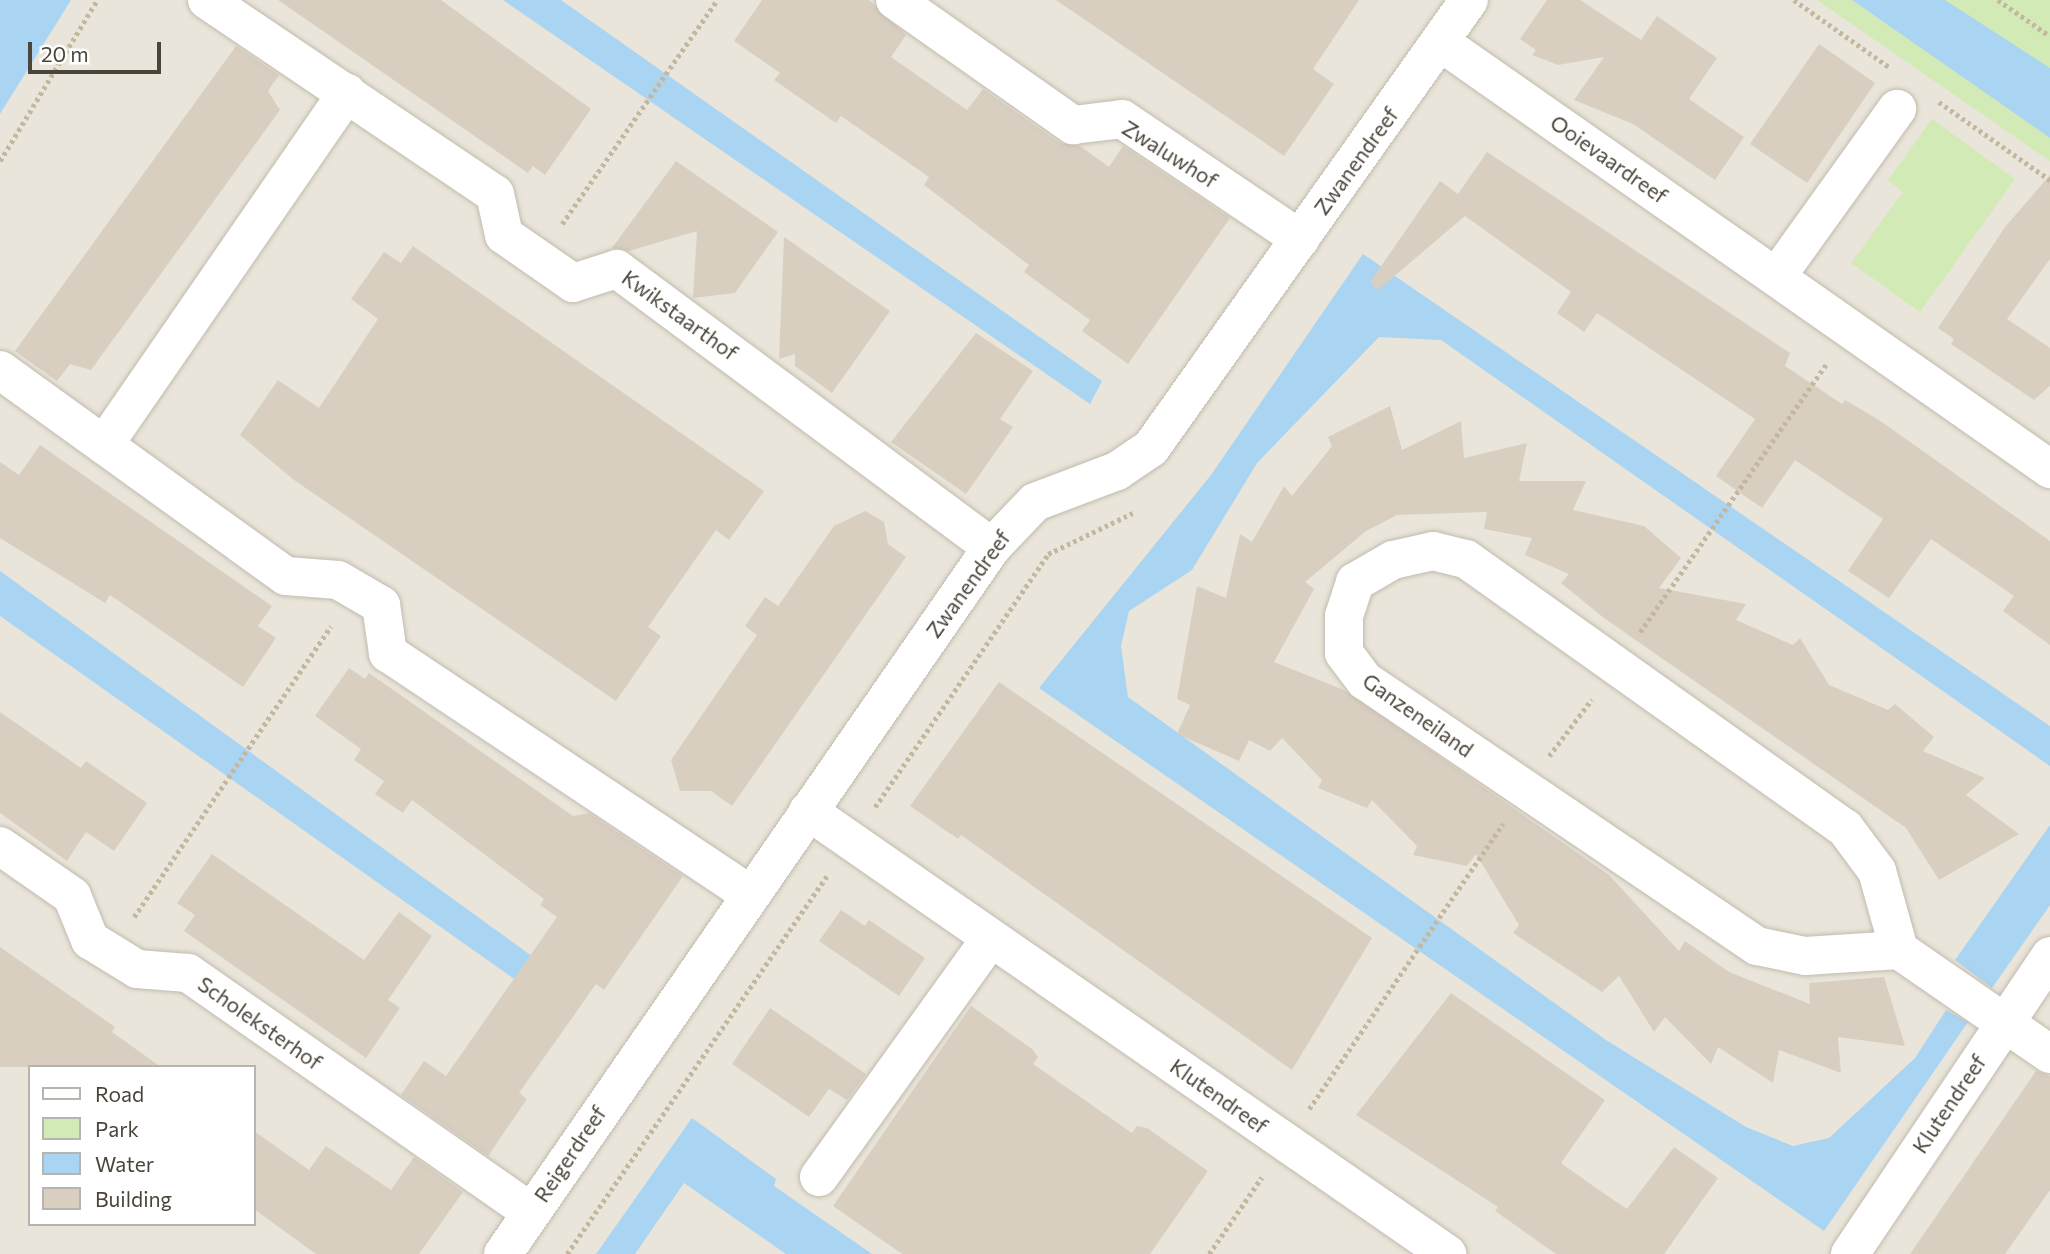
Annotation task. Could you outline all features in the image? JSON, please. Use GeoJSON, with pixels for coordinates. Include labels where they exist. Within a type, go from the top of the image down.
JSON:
{"type":"FeatureCollection","features":[{"type":"Feature","properties":{"kind":"street","name":"Kwikstaarthof"},"geometry":{"type":"LineString","coordinates":[[207,0],[495,194],[504,235],[573,283],[617,268],[992,547]]}},
{"type":"Feature","properties":{"kind":"street","name":"Zwaluwhof"},"geometry":{"type":"LineString","coordinates":[[895,0],[1073,125],[1122,119],[1300,239]]}},
{"type":"Feature","properties":{"kind":"street","name":"Zwanendreef"},"geometry":{"type":"LineString","coordinates":[[637,1054],[992,547],[1035,502],[1117,471],[1151,448],[1469,0]]}},
{"type":"Feature","properties":{"kind":"street","name":"Ooievaardreef"},"geometry":{"type":"LineString","coordinates":[[1440,42],[2050,469]]}},
{"type":"Feature","properties":{"kind":"street"},"geometry":{"type":"LineString","coordinates":[[104,445],[346,93]]}},
{"type":"Feature","properties":{"kind":"street"},"geometry":{"type":"LineString","coordinates":[[1777,276],[1897,109]]}},
{"type":"Feature","properties":{"kind":"street"},"geometry":{"type":"LineString","coordinates":[[0,370],[286,576],[338,580],[381,605],[388,653],[749,894]]}},
{"type":"Feature","properties":{"kind":"street","name":"Ganzeneiland"},"geometry":{"type":"LineString","coordinates":[[1433,551],[1466,559],[1616,666],[1845,828],[1877,871],[1899,950],[1805,956],[1757,946],[1365,681],[1343,653],[1344,616],[1355,582],[1393,559],[1433,551]]}},
{"type":"Feature","properties":{"kind":"street","name":"Klutendreef"},"geometry":{"type":"LineString","coordinates":[[808,811],[1447,1254]]}},
{"type":"Feature","properties":{"kind":"street","name":"Scholeksterhof"},"geometry":{"type":"LineString","coordinates":[[0,846],[72,896],[90,940],[137,969],[188,973],[530,1212]]}},
{"type":"Feature","properties":{"kind":"street"},"geometry":{"type":"LineString","coordinates":[[819,1177],[991,938]]}},
{"type":"Feature","properties":{"kind":"street"},"geometry":{"type":"LineString","coordinates":[[1899,950],[2050,1054]]}},
{"type":"Feature","properties":{"kind":"street","name":"Klutendreef"},"geometry":{"type":"LineString","coordinates":[[1850,1254],[2050,956]]}},
{"type":"Feature","properties":{"kind":"street","name":"Reigerdreef"},"geometry":{"type":"LineString","coordinates":[[503,1254],[637,1054]]}},
{"type":"Feature","properties":{"kind":"path"},"geometry":{"type":"LineString","coordinates":[[0,161],[97,0]]}},
{"type":"Feature","properties":{"kind":"path"},"geometry":{"type":"LineString","coordinates":[[538,258],[717,0]]}},
{"type":"Feature","properties":{"kind":"path"},"geometry":{"type":"LineString","coordinates":[[1998,0],[2050,36]]}},
{"type":"Feature","properties":{"kind":"path"},"geometry":{"type":"LineString","coordinates":[[1412,962],[1525,789],[1704,544],[1851,328]]}},
{"type":"Feature","properties":{"kind":"path"},"geometry":{"type":"LineString","coordinates":[[567,1254],[1048,554],[1136,512],[1144,501]]}},
{"type":"Feature","properties":{"kind":"path"},"geometry":{"type":"LineString","coordinates":[[110,952],[355,590]]}},
{"type":"Feature","properties":{"kind":"shaded area"},"geometry":{"type":"Polygon","coordinates":[[[0,0],[2050,0],[2050,1254],[0,1254],[0,0]]]}},
{"type":"Feature","properties":{"kind":"green space"},"geometry":{"type":"Polygon","coordinates":[[[1817,0],[1852,0],[2050,138],[2050,161],[1817,0]]]}},
{"type":"Feature","properties":{"kind":"green space"},"geometry":{"type":"Polygon","coordinates":[[[1945,0],[2050,0],[2050,68],[1978,23],[1945,0]]]}},
{"type":"Feature","properties":{"kind":"green space"},"geometry":{"type":"Polygon","coordinates":[[[1932,119],[2015,179],[1920,312],[1851,263],[1903,192],[1888,180],[1932,119]]]}},
{"type":"Feature","properties":{"kind":"water"},"geometry":{"type":"Polygon","coordinates":[[[0,0],[71,0],[0,114],[0,0]]]}},
{"type":"Feature","properties":{"kind":"water"},"geometry":{"type":"Polygon","coordinates":[[[503,0],[561,0],[1102,381],[1090,404],[503,0]]]}},
{"type":"Feature","properties":{"kind":"water"},"geometry":{"type":"Polygon","coordinates":[[[1852,0],[1945,0],[2050,68],[2050,138],[1852,0]]]}},
{"type":"Feature","properties":{"kind":"water"},"geometry":{"type":"Polygon","coordinates":[[[1363,254],[2050,726],[2050,766],[1441,340],[1379,337],[1257,463],[1192,570],[1129,611],[1121,646],[1128,697],[1606,1040],[1746,1127],[1793,1146],[1829,1138],[1915,1058],[1946,1010],[1968,1022],[1824,1231],[1039,688],[1211,475],[1363,254]]]}},
{"type":"Feature","properties":{"kind":"water"},"geometry":{"type":"Polygon","coordinates":[[[0,571],[587,996],[571,1019],[0,616],[0,571]]]}},
{"type":"Feature","properties":{"kind":"water"},"geometry":{"type":"Polygon","coordinates":[[[2050,825],[2050,905],[1992,988],[1955,960],[2050,825]]]}},
{"type":"Feature","properties":{"kind":"water"},"geometry":{"type":"Polygon","coordinates":[[[692,1118],[776,1179],[774,1186],[872,1254],[786,1254],[684,1183],[635,1254],[596,1254],[692,1118]]]}},
{"type":"Feature","properties":{"kind":"building"},"geometry":{"type":"Polygon","coordinates":[[[278,0],[441,0],[591,109],[545,175],[533,166],[528,173],[278,0]]]}},
{"type":"Feature","properties":{"kind":"building"},"geometry":{"type":"Polygon","coordinates":[[[762,0],[869,0],[906,35],[891,57],[967,110],[983,89],[1060,143],[1080,146],[1109,167],[1123,146],[1230,218],[1128,364],[1082,331],[1090,320],[1024,272],[1029,265],[924,185],[929,177],[841,116],[836,123],[774,80],[780,73],[734,41],[762,0]]]}},
{"type":"Feature","properties":{"kind":"building"},"geometry":{"type":"Polygon","coordinates":[[[1056,0],[1359,0],[1313,69],[1334,84],[1284,156],[1056,0]]]}},
{"type":"Feature","properties":{"kind":"building"},"geometry":{"type":"Polygon","coordinates":[[[1547,0],[1580,0],[1641,40],[1657,16],[1717,58],[1689,99],[1744,137],[1715,180],[1633,124],[1574,100],[1604,57],[1558,65],[1532,55],[1536,50],[1520,39],[1547,0]]]}},
{"type":"Feature","properties":{"kind":"building"},"geometry":{"type":"Polygon","coordinates":[[[1819,44],[1875,83],[1807,183],[1750,144],[1819,44]]]}},
{"type":"Feature","properties":{"kind":"building"},"geometry":{"type":"Polygon","coordinates":[[[236,46],[279,75],[268,91],[280,110],[91,370],[70,364],[57,381],[15,351],[236,46]]]}},
{"type":"Feature","properties":{"kind":"building"},"geometry":{"type":"Polygon","coordinates":[[[1487,152],[1790,353],[1785,366],[1842,404],[1845,400],[1879,420],[2050,541],[2050,645],[2003,611],[2014,596],[1931,539],[1889,598],[1848,571],[1883,519],[1795,460],[1762,508],[1716,476],[1755,419],[1597,313],[1584,332],[1557,313],[1571,292],[1465,216],[1378,290],[1370,282],[1440,181],[1458,194],[1487,152]]]}},
{"type":"Feature","properties":{"kind":"building"},"geometry":{"type":"Polygon","coordinates":[[[676,161],[778,232],[735,293],[693,298],[697,231],[629,251],[612,248],[676,161]]]}},
{"type":"Feature","properties":{"kind":"building"},"geometry":{"type":"Polygon","coordinates":[[[2050,175],[2050,259],[2007,319],[2050,348],[2050,386],[2034,400],[1951,344],[1954,339],[1938,328],[2005,227],[2050,175]]]}},
{"type":"Feature","properties":{"kind":"building"},"geometry":{"type":"Polygon","coordinates":[[[784,237],[890,311],[832,393],[795,366],[795,354],[779,359],[784,237]]]}},
{"type":"Feature","properties":{"kind":"building"},"geometry":{"type":"Polygon","coordinates":[[[413,246],[764,491],[729,540],[716,530],[648,627],[661,636],[616,701],[294,480],[240,435],[278,380],[319,408],[378,319],[351,299],[384,252],[401,263],[413,246]]]}},
{"type":"Feature","properties":{"kind":"building"},"geometry":{"type":"Polygon","coordinates":[[[976,333],[1033,371],[1000,419],[1013,427],[966,494],[891,442],[976,333]]]}},
{"type":"Feature","properties":{"kind":"building"},"geometry":{"type":"Polygon","coordinates":[[[1390,406],[1402,450],[1461,421],[1464,458],[1527,443],[1519,481],[1586,481],[1573,510],[1644,526],[1681,558],[1659,588],[1746,604],[1736,620],[1793,645],[1800,638],[1829,685],[1888,710],[1895,704],[1934,737],[1923,751],[1985,778],[1966,795],[2019,834],[1939,880],[1906,828],[1604,618],[1561,583],[1569,574],[1525,555],[1532,538],[1484,529],[1487,512],[1397,515],[1366,531],[1305,582],[1314,589],[1274,662],[1344,690],[1609,875],[1679,951],[1685,941],[1729,972],[1810,1004],[1809,983],[1884,977],[1905,1046],[1838,1037],[1841,1073],[1779,1050],[1773,1083],[1718,1047],[1711,1064],[1665,1017],[1654,1032],[1619,976],[1602,992],[1513,933],[1519,925],[1476,854],[1467,866],[1413,855],[1417,846],[1372,800],[1367,808],[1318,788],[1322,780],[1282,738],[1270,751],[1249,740],[1239,761],[1177,734],[1190,705],[1177,699],[1197,586],[1226,598],[1240,534],[1252,542],[1284,486],[1292,496],[1332,446],[1328,437],[1390,406]]]}},
{"type":"Feature","properties":{"kind":"building"},"geometry":{"type":"Polygon","coordinates":[[[40,445],[272,606],[258,626],[276,638],[243,687],[110,595],[105,603],[0,538],[0,462],[19,475],[40,445]]]}},
{"type":"Feature","properties":{"kind":"building"},"geometry":{"type":"Polygon","coordinates":[[[865,511],[884,522],[888,544],[906,557],[732,806],[711,791],[680,791],[671,760],[757,635],[745,626],[765,597],[778,606],[834,526],[865,511]]]}},
{"type":"Feature","properties":{"kind":"building"},"geometry":{"type":"Polygon","coordinates":[[[349,668],[365,679],[369,673],[573,816],[589,813],[683,876],[604,990],[596,984],[519,1093],[527,1099],[488,1156],[401,1095],[424,1061],[446,1076],[557,917],[540,905],[544,899],[412,800],[403,813],[375,794],[384,781],[354,760],[361,749],[315,716],[349,668]]]}},
{"type":"Feature","properties":{"kind":"building"},"geometry":{"type":"Polygon","coordinates":[[[999,682],[1372,938],[1292,1070],[961,835],[958,839],[910,806],[999,682]]]}},
{"type":"Feature","properties":{"kind":"building"},"geometry":{"type":"Polygon","coordinates":[[[0,712],[81,768],[86,761],[147,803],[114,851],[86,832],[67,861],[0,813],[0,712]]]}},
{"type":"Feature","properties":{"kind":"building"},"geometry":{"type":"Polygon","coordinates":[[[212,854],[364,960],[399,912],[432,936],[388,1000],[400,1008],[366,1058],[184,931],[195,915],[177,903],[212,854]]]}},
{"type":"Feature","properties":{"kind":"building"},"geometry":{"type":"Polygon","coordinates":[[[841,910],[865,926],[869,920],[925,958],[899,996],[819,941],[841,910]]]}},
{"type":"Feature","properties":{"kind":"building"},"geometry":{"type":"Polygon","coordinates":[[[0,947],[115,1027],[112,1032],[158,1065],[28,1065],[0,1067],[0,947]]]}},
{"type":"Feature","properties":{"kind":"building"},"geometry":{"type":"Polygon","coordinates":[[[1451,993],[1605,1100],[1561,1163],[1596,1188],[1627,1209],[1674,1147],[1718,1178],[1664,1254],[1556,1254],[1495,1211],[1498,1207],[1356,1115],[1451,993]]]}},
{"type":"Feature","properties":{"kind":"building"},"geometry":{"type":"Polygon","coordinates":[[[971,1006],[1032,1049],[1038,1057],[1033,1064],[1132,1133],[1137,1126],[1147,1128],[1208,1171],[1150,1254],[902,1254],[833,1206],[971,1006]]]}},
{"type":"Feature","properties":{"kind":"building"},"geometry":{"type":"Polygon","coordinates":[[[770,1008],[866,1074],[847,1100],[829,1089],[809,1117],[732,1064],[770,1008]]]}},
{"type":"Feature","properties":{"kind":"building"},"geometry":{"type":"Polygon","coordinates":[[[2036,1071],[2050,1076],[2050,1190],[2005,1254],[1910,1254],[2036,1071]]]}},
{"type":"Feature","properties":{"kind":"building"},"geometry":{"type":"Polygon","coordinates":[[[256,1132],[309,1170],[326,1146],[391,1190],[414,1157],[463,1192],[419,1254],[316,1254],[256,1210],[256,1132]]]}}]}
